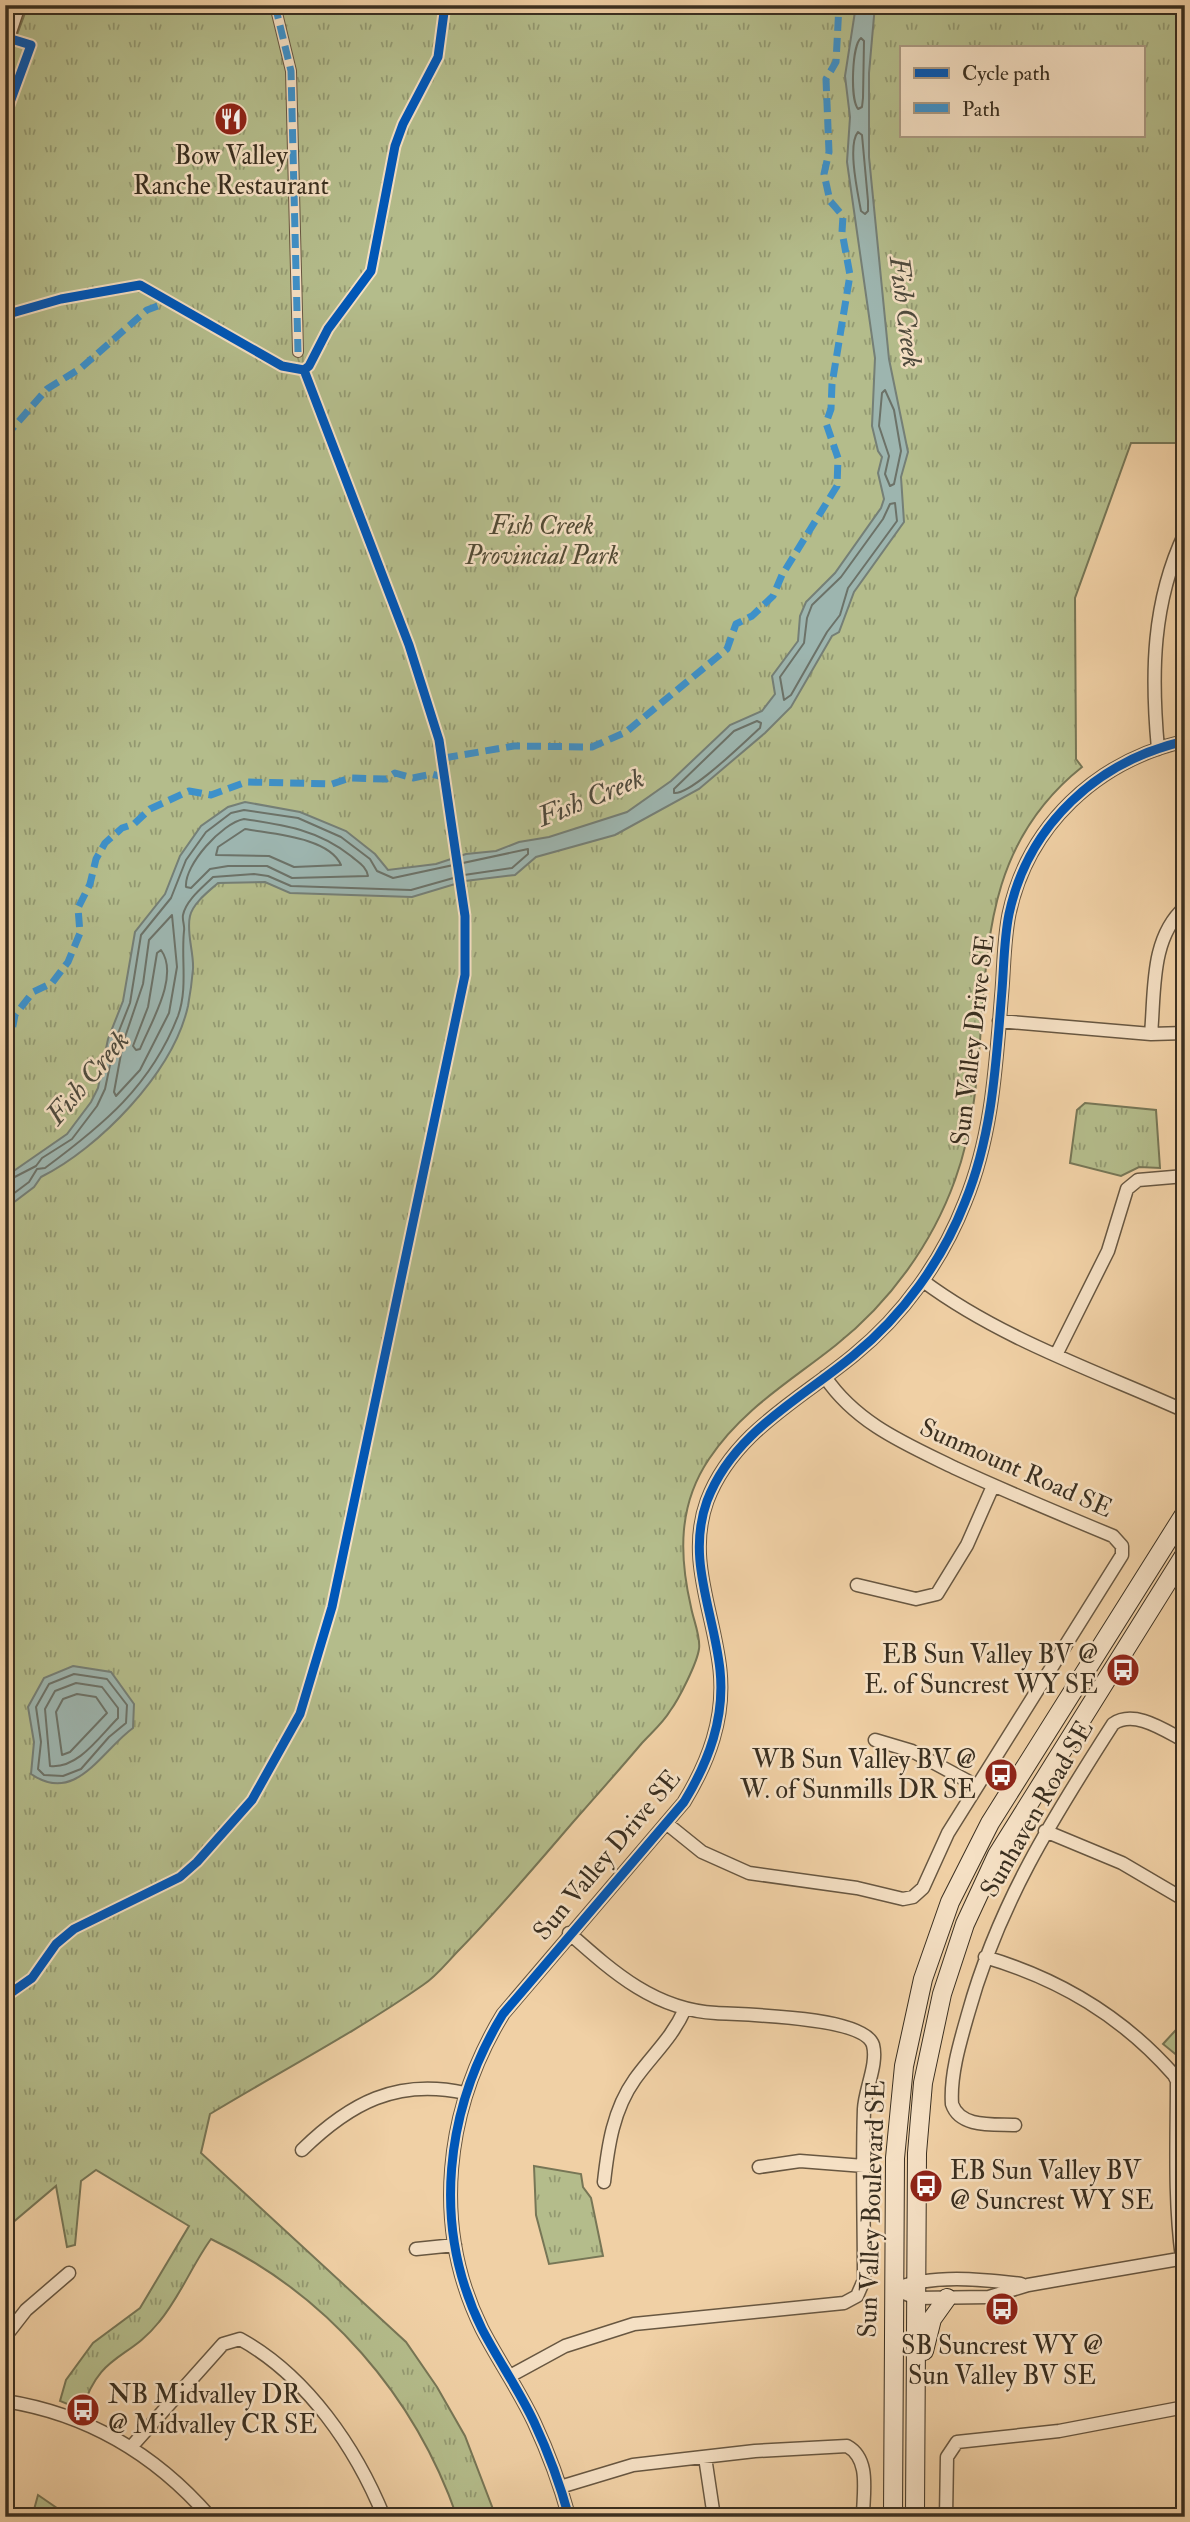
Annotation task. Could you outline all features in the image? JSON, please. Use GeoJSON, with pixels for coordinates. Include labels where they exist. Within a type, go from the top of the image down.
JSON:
{"type":"FeatureCollection","features":[{"type":"Feature","properties":{"kind":"main road","name":"Sun Valley Boulevard SE"},"geometry":{"type":"LineString","coordinates":[[893,2517],[895,2158],[900,2088],[917,2001],[958,1883],[1000,1805],[1185,1513]]}},
{"type":"Feature","properties":{"kind":"main road","name":"Sun Valley Boulevard SE"},"geometry":{"type":"LineString","coordinates":[[915,2517],[917,2153],[923,2083],[942,1994],[961,1936],[987,1874],[1023,1810],[1185,1554]]}},
{"type":"Feature","properties":{"kind":"main road"},"geometry":{"type":"LineString","coordinates":[[915,2396],[928,2329],[947,2298]]}},
{"type":"Feature","properties":{"kind":"street"},"geometry":{"type":"LineString","coordinates":[[275,5],[291,71],[298,352]]}},
{"type":"Feature","properties":{"kind":"street"},"geometry":{"type":"LineString","coordinates":[[5,47],[13,12]]}},
{"type":"Feature","properties":{"kind":"street"},"geometry":{"type":"LineString","coordinates":[[1158,749],[1154,698],[1157,619],[1171,565],[1185,533]]}},
{"type":"Feature","properties":{"kind":"street","name":"Sun Valley Drive SE"},"geometry":{"type":"LineString","coordinates":[[569,2517],[534,2422],[481,2327],[466,2288],[455,2245],[450,2206],[451,2161],[465,2093],[483,2049],[503,2014],[569,1933],[684,1802],[702,1770],[715,1735],[720,1707],[718,1655],[699,1562],[700,1533],[706,1504],[726,1465],[751,1436],[787,1403],[870,1342],[923,1281],[955,1225],[979,1163],[993,1095],[1009,914],[1032,852],[1056,817],[1086,787],[1113,768],[1185,741]]}},
{"type":"Feature","properties":{"kind":"street"},"geometry":{"type":"LineString","coordinates":[[1151,1034],[1159,950],[1166,931],[1185,907]]}},
{"type":"Feature","properties":{"kind":"street"},"geometry":{"type":"LineString","coordinates":[[999,1021],[1151,1034],[1185,1033]]}},
{"type":"Feature","properties":{"kind":"street"},"geometry":{"type":"LineString","coordinates":[[1057,1353],[1108,1251],[1127,1189],[1138,1180],[1185,1176]]}},
{"type":"Feature","properties":{"kind":"street"},"geometry":{"type":"LineString","coordinates":[[923,1281],[961,1309],[1001,1331],[1185,1410]]}},
{"type":"Feature","properties":{"kind":"street","name":"Sunmount Road SE"},"geometry":{"type":"LineString","coordinates":[[666,1822],[712,1857],[749,1873],[857,1888],[909,1899],[923,1888],[948,1833],[1122,1550],[1113,1536],[993,1486],[879,1430],[850,1408],[825,1377]]}},
{"type":"Feature","properties":{"kind":"street"},"geometry":{"type":"LineString","coordinates":[[857,1585],[916,1599],[937,1594],[967,1545],[993,1486]]}},
{"type":"Feature","properties":{"kind":"street","name":"Sunhaven Road SE"},"geometry":{"type":"LineString","coordinates":[[1015,2125],[965,2120],[956,2113],[951,2097],[959,2049],[985,1957],[1014,1889],[1045,1831],[1118,1721],[1133,1718],[1185,1741]]}},
{"type":"Feature","properties":{"kind":"street"},"geometry":{"type":"LineString","coordinates":[[875,1740],[912,1751],[977,1786]]}},
{"type":"Feature","properties":{"kind":"street"},"geometry":{"type":"LineString","coordinates":[[1045,1831],[1122,1863],[1185,1900]]}},
{"type":"Feature","properties":{"kind":"street"},"geometry":{"type":"LineString","coordinates":[[510,2376],[565,2346],[634,2324],[748,2315],[844,2303],[855,2298],[864,2280],[864,2106],[874,2053],[873,2045],[865,2033],[782,2016],[685,2009],[649,1996],[627,1983],[569,1933]]}},
{"type":"Feature","properties":{"kind":"street"},"geometry":{"type":"LineString","coordinates":[[916,2289],[947,2298],[989,2297],[1028,2285],[1183,2258],[1175,2197],[1177,2081],[1174,2075],[1130,2030],[1080,1996],[1040,1975],[985,1957]]}},
{"type":"Feature","properties":{"kind":"street"},"geometry":{"type":"LineString","coordinates":[[604,2182],[608,2146],[619,2107],[634,2081],[671,2037],[685,2009]]}},
{"type":"Feature","properties":{"kind":"street"},"geometry":{"type":"LineString","coordinates":[[302,2150],[341,2117],[386,2094],[418,2087],[465,2093]]}},
{"type":"Feature","properties":{"kind":"street"},"geometry":{"type":"LineString","coordinates":[[759,2167],[800,2161],[864,2166]]}},
{"type":"Feature","properties":{"kind":"street"},"geometry":{"type":"LineString","coordinates":[[415,2249],[455,2245]]}},
{"type":"Feature","properties":{"kind":"street"},"geometry":{"type":"LineString","coordinates":[[5,2336],[26,2310],[69,2273]]}},
{"type":"Feature","properties":{"kind":"street"},"geometry":{"type":"LineString","coordinates":[[894,2289],[916,2289],[987,2280],[1028,2285]]}},
{"type":"Feature","properties":{"kind":"street"},"geometry":{"type":"LineString","coordinates":[[132,2446],[223,2344],[240,2339],[291,2377],[324,2413],[349,2448],[384,2517]]}},
{"type":"Feature","properties":{"kind":"street"},"geometry":{"type":"LineString","coordinates":[[5,2402],[69,2418],[132,2446],[193,2498],[210,2517]]}},
{"type":"Feature","properties":{"kind":"street"},"geometry":{"type":"LineString","coordinates":[[946,2517],[947,2457],[957,2442],[1059,2431],[1185,2407]]}},
{"type":"Feature","properties":{"kind":"street"},"geometry":{"type":"LineString","coordinates":[[560,2487],[633,2465],[788,2448],[846,2446],[856,2452],[863,2465],[863,2517]]}},
{"type":"Feature","properties":{"kind":"street"},"geometry":{"type":"LineString","coordinates":[[705,2457],[714,2517]]}},
{"type":"Feature","properties":{"kind":"green space","name":"Fish Creek Provincial Park"},"geometry":{"type":"Polygon","coordinates":[[[28,5],[1185,5],[1185,443],[1131,443],[1075,598],[1076,759],[1082,767],[1039,810],[1012,857],[995,908],[970,1126],[955,1180],[945,1204],[907,1270],[874,1310],[836,1345],[736,1425],[699,1476],[687,1512],[683,1549],[687,1588],[699,1649],[687,1681],[664,1720],[504,1902],[433,1977],[371,2019],[210,2114],[201,2153],[406,2342],[437,2387],[465,2436],[496,2517],[457,2517],[417,2430],[362,2353],[329,2319],[292,2289],[253,2262],[211,2239],[159,2322],[148,2335],[97,2377],[82,2410],[60,2401],[66,2380],[93,2343],[140,2308],[189,2226],[96,2170],[81,2181],[75,2245],[67,2247],[56,2186],[5,2229],[5,67],[28,5]]]}},
{"type":"Feature","properties":{"kind":"green space"},"geometry":{"type":"Polygon","coordinates":[[[1085,1103],[1156,1110],[1160,1168],[1139,1167],[1121,1176],[1070,1163],[1077,1110],[1085,1103]]]}},
{"type":"Feature","properties":{"kind":"green space"},"geometry":{"type":"Polygon","coordinates":[[[1185,2020],[1185,2062],[1163,2044],[1185,2020]]]}},
{"type":"Feature","properties":{"kind":"green space"},"geometry":{"type":"Polygon","coordinates":[[[534,2166],[581,2174],[583,2187],[591,2198],[603,2256],[549,2264],[536,2215],[534,2166]]]}},
{"type":"Feature","properties":{"kind":"green space"},"geometry":{"type":"Polygon","coordinates":[[[38,2495],[70,2517],[32,2517],[38,2495]]]}},
{"type":"Feature","properties":{"kind":"water"},"geometry":{"type":"Polygon","coordinates":[[[856,5],[875,5],[869,73],[869,157],[889,359],[908,452],[901,477],[904,522],[854,592],[839,632],[832,636],[791,707],[765,733],[699,789],[615,835],[536,857],[515,875],[465,881],[412,897],[290,893],[265,882],[218,883],[198,902],[190,916],[193,969],[188,1006],[180,1031],[167,1057],[131,1106],[109,1128],[63,1164],[41,1177],[34,1187],[5,1209],[5,1177],[67,1134],[91,1102],[98,1088],[108,1039],[123,1001],[135,932],[165,894],[180,856],[201,826],[228,807],[245,802],[300,812],[346,831],[375,854],[388,870],[436,864],[466,854],[496,851],[519,842],[549,837],[627,812],[671,781],[730,725],[762,711],[775,694],[772,676],[798,641],[800,616],[806,602],[835,573],[881,508],[884,499],[878,473],[882,457],[872,426],[875,358],[847,162],[850,117],[845,76],[856,5]]]}},
{"type":"Feature","properties":{"kind":"water"},"geometry":{"type":"Polygon","coordinates":[[[73,1666],[111,1672],[134,1704],[133,1728],[99,1761],[75,1779],[61,1783],[47,1782],[31,1774],[34,1742],[28,1707],[44,1678],[73,1666]]]}},
{"type":"Feature","properties":{"kind":"marked path"},"geometry":{"type":"LineString","coordinates":[[275,5],[291,71],[298,352]]}},
{"type":"Feature","properties":{"kind":"marked path"},"geometry":{"type":"LineString","coordinates":[[444,758],[514,746],[592,747],[626,732],[727,649],[736,624],[752,616],[773,596],[782,575],[837,486],[838,458],[826,423],[831,409],[832,384],[850,275],[842,232],[843,216],[830,201],[824,174],[829,152],[826,79],[836,62],[839,5]]}},
{"type":"Feature","properties":{"kind":"marked path"},"geometry":{"type":"LineString","coordinates":[[5,437],[47,389],[81,368],[147,310],[168,302]]}},
{"type":"Feature","properties":{"kind":"marked path"},"geometry":{"type":"LineString","coordinates":[[5,1068],[15,1015],[33,992],[52,983],[68,962],[80,933],[78,908],[90,884],[96,859],[105,843],[122,828],[134,824],[150,809],[189,791],[211,795],[246,782],[332,784],[350,778],[386,779],[395,773],[413,778],[432,774],[446,778]]}},
{"type":"Feature","properties":{"kind":"cycle path"},"geometry":{"type":"LineString","coordinates":[[5,315],[61,299],[140,285],[282,366],[304,370],[309,366],[328,329],[371,271],[395,146],[403,124],[438,57],[445,5]]}},
{"type":"Feature","properties":{"kind":"cycle path"},"geometry":{"type":"LineString","coordinates":[[5,116],[31,45],[8,38]]}},
{"type":"Feature","properties":{"kind":"cycle path"},"geometry":{"type":"LineString","coordinates":[[5,1997],[32,1978],[56,1944],[74,1929],[180,1877],[197,1862],[252,1800],[300,1714],[332,1607],[465,975],[465,916],[439,740],[409,645],[304,370]]}},
{"type":"Feature","properties":{"kind":"cycle path"},"geometry":{"type":"LineString","coordinates":[[569,2517],[534,2422],[482,2329],[466,2290],[456,2250],[451,2209],[452,2168],[457,2128],[468,2089],[483,2051],[503,2014],[684,1802],[708,1755],[717,1722],[721,1688],[717,1648],[703,1585],[699,1544],[707,1501],[719,1477],[733,1455],[751,1436],[854,1355],[889,1323],[933,1266],[956,1224],[982,1150],[995,1071],[1007,923],[1018,882],[1032,852],[1050,825],[1071,802],[1096,781],[1123,764],[1185,741]]}},
{"type":"Feature","properties":{"kind":"place","name":"Bow Valley Ranche Restaurant"},"geometry":{"type":"Point","coordinates":[231,119]}},
{"type":"Feature","properties":{"kind":"place","name":"EB Sun Valley BV @ E. of Suncrest WY SE"},"geometry":{"type":"Point","coordinates":[1123,1670]}},
{"type":"Feature","properties":{"kind":"place","name":"WB Sun Valley BV @ W. of Sunmills DR SE"},"geometry":{"type":"Point","coordinates":[1001,1775]}},
{"type":"Feature","properties":{"kind":"place","name":"EB Sun Valley BV @ Suncrest WY SE"},"geometry":{"type":"Point","coordinates":[926,2186]}},
{"type":"Feature","properties":{"kind":"place","name":"SB Suncrest WY @ Sun Valley BV SE"},"geometry":{"type":"Point","coordinates":[1002,2309]}},
{"type":"Feature","properties":{"kind":"place","name":"NB Midvalley DR @ Midvalley CR SE"},"geometry":{"type":"Point","coordinates":[83,2410]}},
{"type":"Feature","properties":{"kind":"water label","name":"Fish Creek"},"geometry":{"type":"Point","coordinates":[905,312]}},
{"type":"Feature","properties":{"kind":"water label","name":"Fish Creek"},"geometry":{"type":"Point","coordinates":[591,798]}},
{"type":"Feature","properties":{"kind":"water label","name":"Fish Creek"},"geometry":{"type":"Point","coordinates":[88,1078]}}]}
